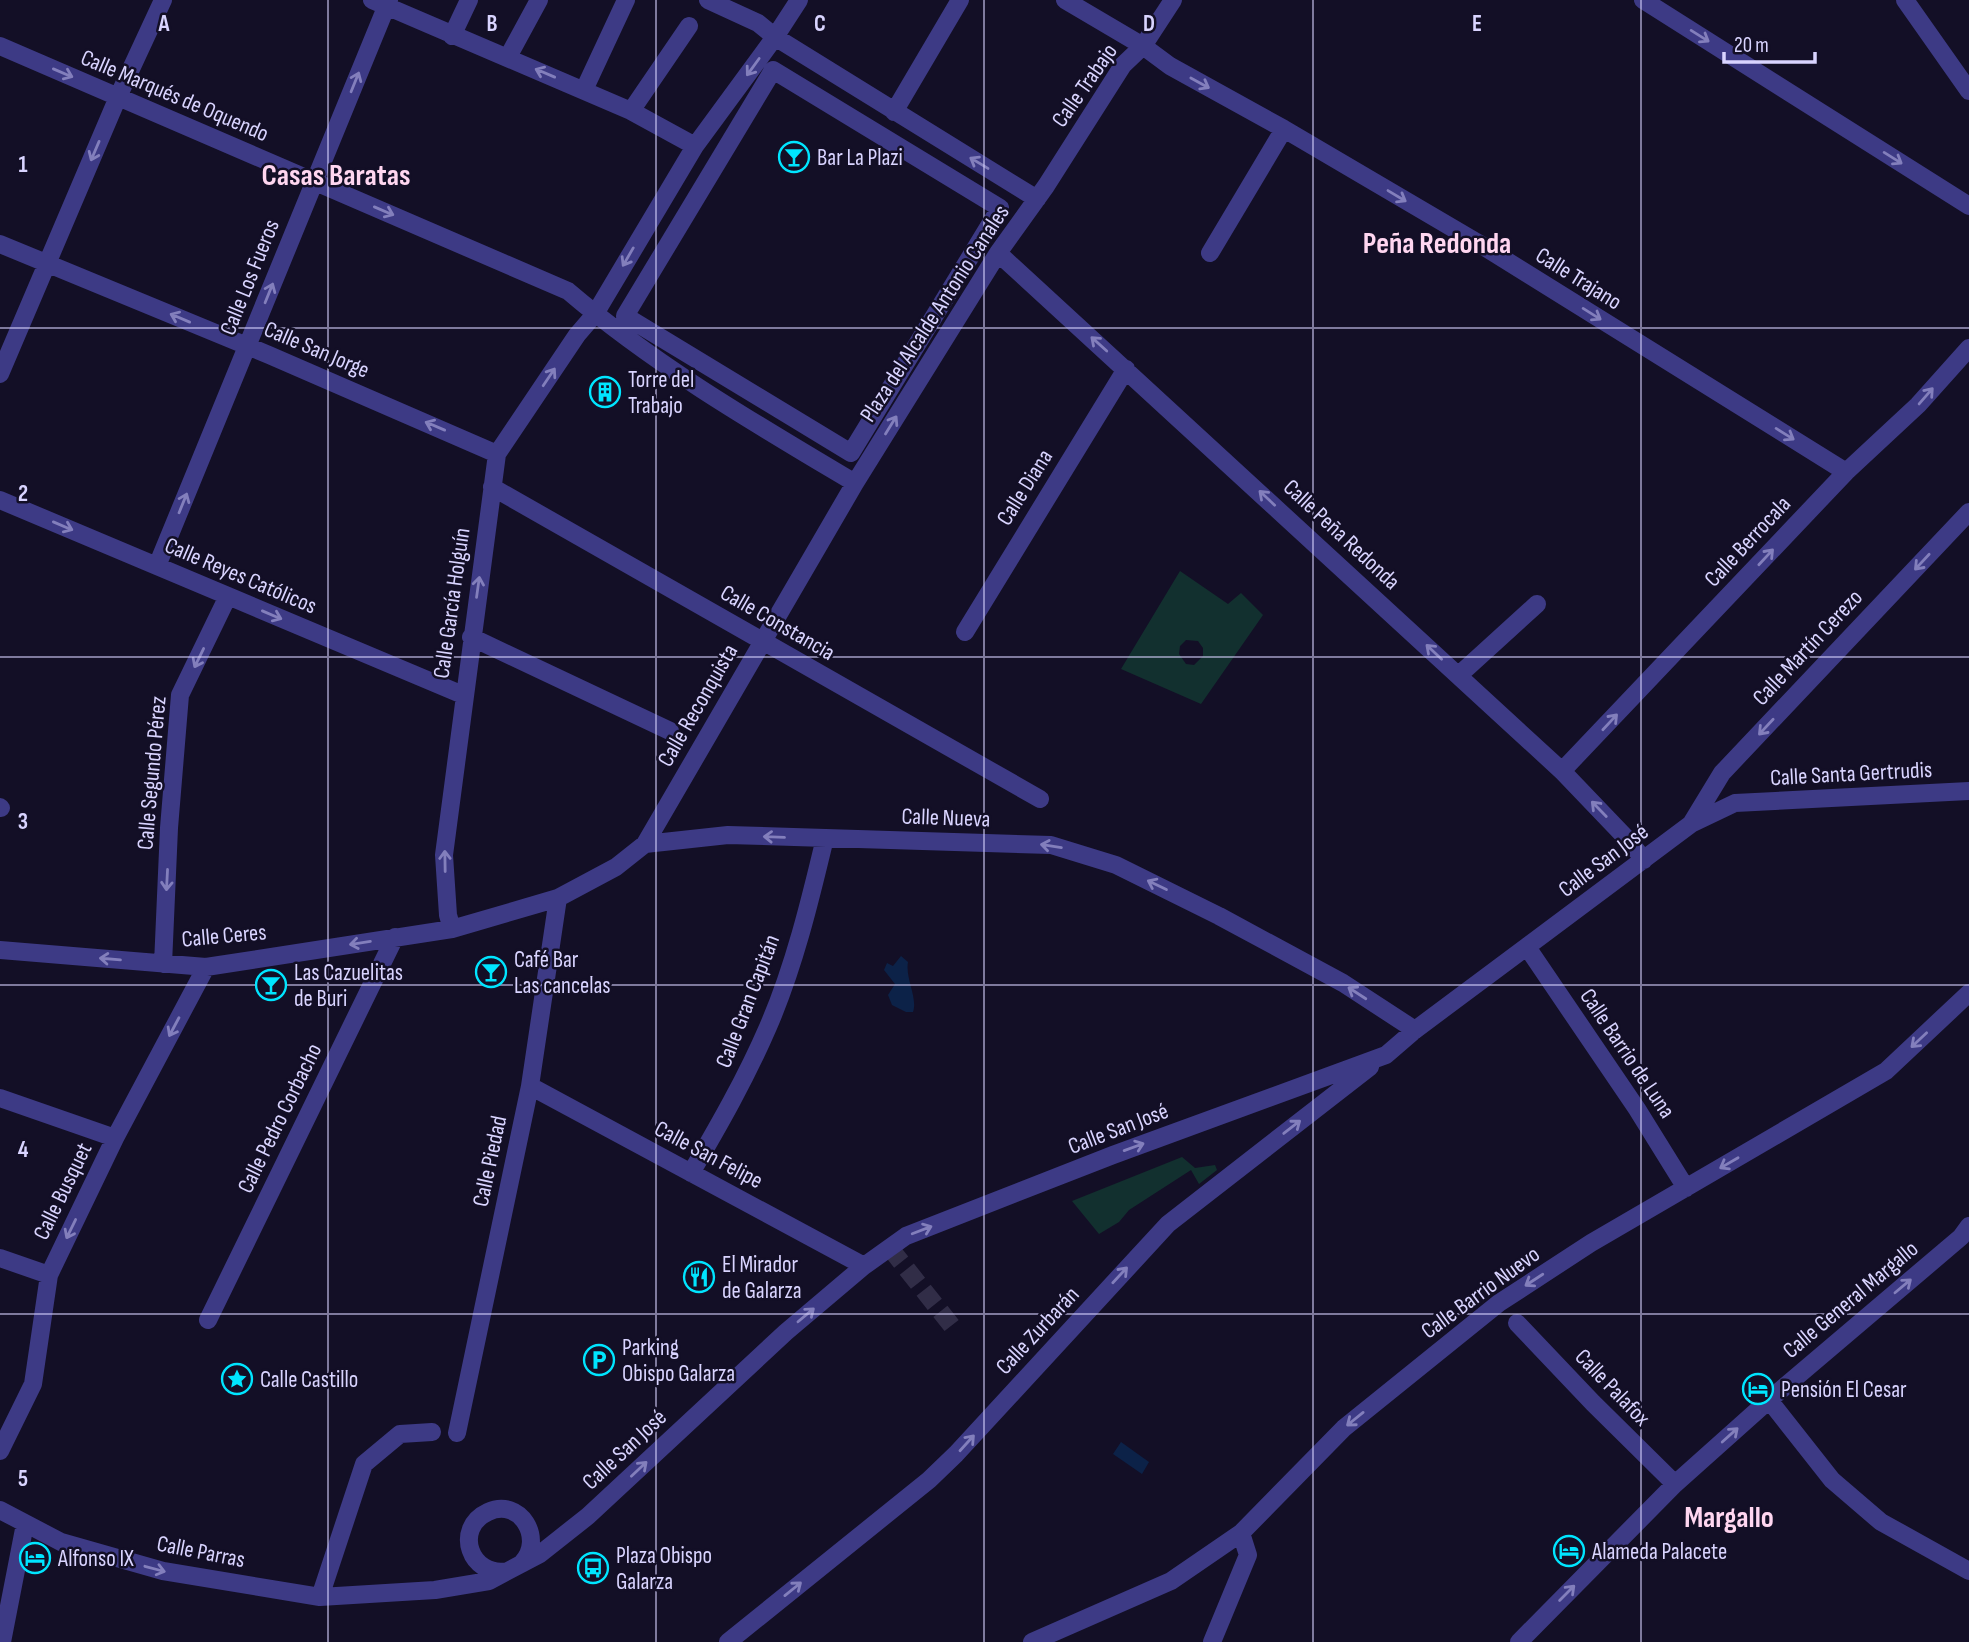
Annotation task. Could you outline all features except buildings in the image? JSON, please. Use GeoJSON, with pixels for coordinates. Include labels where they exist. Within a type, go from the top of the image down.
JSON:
{"type":"FeatureCollection","features":[{"type":"Feature","properties":{"kind":"street"},"geometry":{"type":"LineString","coordinates":[[0,374],[118,97],[163,0]]}},
{"type":"Feature","properties":{"kind":"street"},"geometry":{"type":"LineString","coordinates":[[452,36],[469,0]]}},
{"type":"Feature","properties":{"kind":"street"},"geometry":{"type":"LineString","coordinates":[[508,57],[540,0]]}},
{"type":"Feature","properties":{"kind":"street"},"geometry":{"type":"LineString","coordinates":[[584,90],[625,0]]}},
{"type":"Feature","properties":{"kind":"street"},"geometry":{"type":"LineString","coordinates":[[799,0],[695,146],[595,314],[723,405],[855,483]]}},
{"type":"Feature","properties":{"kind":"street"},"geometry":{"type":"LineString","coordinates":[[894,112],[960,0]]}},
{"type":"Feature","properties":{"kind":"street","name":"Calle Trajano"},"geometry":{"type":"LineString","coordinates":[[1065,0],[1143,46],[1170,66],[1284,129],[1478,243],[1846,472]]}},
{"type":"Feature","properties":{"kind":"street","name":"Calle Trabajo"},"geometry":{"type":"LineString","coordinates":[[1037,199],[1123,65],[1143,46],[1172,0]]}},
{"type":"Feature","properties":{"kind":"street"},"geometry":{"type":"LineString","coordinates":[[1643,0],[1969,206]]}},
{"type":"Feature","properties":{"kind":"street"},"geometry":{"type":"LineString","coordinates":[[1905,0],[1969,91]]}},
{"type":"Feature","properties":{"kind":"street","name":"Plaza del Alcalde Antonio Canales"},"geometry":{"type":"LineString","coordinates":[[711,1],[758,23],[775,37],[1037,199],[998,253],[855,483]]}},
{"type":"Feature","properties":{"kind":"street"},"geometry":{"type":"LineString","coordinates":[[383,2],[452,36],[508,57],[631,111],[695,146]]}},
{"type":"Feature","properties":{"kind":"street","name":"Calle Los Fueros"},"geometry":{"type":"LineString","coordinates":[[157,566],[315,181],[383,2]]}},
{"type":"Feature","properties":{"kind":"street"},"geometry":{"type":"LineString","coordinates":[[631,111],[689,26]]}},
{"type":"Feature","properties":{"kind":"street","name":"Calle Marqués de Oquendo"},"geometry":{"type":"LineString","coordinates":[[0,46],[568,291],[595,314]]}},
{"type":"Feature","properties":{"kind":"street","name":"Plaza del Alcalde Antonio Canales"},"geometry":{"type":"LineString","coordinates":[[773,70],[1000,208],[851,453],[625,316],[773,70]]}},
{"type":"Feature","properties":{"kind":"street"},"geometry":{"type":"LineString","coordinates":[[1210,253],[1284,129]]}},
{"type":"Feature","properties":{"kind":"street","name":"Calle San Jorge"},"geometry":{"type":"LineString","coordinates":[[0,244],[247,346],[497,454]]}},
{"type":"Feature","properties":{"kind":"street","name":"Calle Peña Redonda"},"geometry":{"type":"LineString","coordinates":[[998,253],[1562,771],[1644,860]]}},
{"type":"Feature","properties":{"kind":"street","name":"Calle García Holguín"},"geometry":{"type":"LineString","coordinates":[[452,929],[448,915],[444,855],[463,695],[497,454],[577,335],[595,314]]}},
{"type":"Feature","properties":{"kind":"street","name":"Calle Berrocala"},"geometry":{"type":"LineString","coordinates":[[1562,771],[1846,472],[1918,405],[1969,348]]}},
{"type":"Feature","properties":{"kind":"street","name":"Calle Diana"},"geometry":{"type":"LineString","coordinates":[[965,632],[1126,369]]}},
{"type":"Feature","properties":{"kind":"street","name":"Calle Reconquista"},"geometry":{"type":"LineString","coordinates":[[645,844],[855,483]]}},
{"type":"Feature","properties":{"kind":"street","name":"Calle Constancia"},"geometry":{"type":"LineString","coordinates":[[492,486],[1040,799]]}},
{"type":"Feature","properties":{"kind":"street","name":"Calle Reyes Católicos"},"geometry":{"type":"LineString","coordinates":[[0,500],[463,695]]}},
{"type":"Feature","properties":{"kind":"street","name":"Calle Martín Cerezo"},"geometry":{"type":"LineString","coordinates":[[1691,824],[1722,774],[1969,512]]}},
{"type":"Feature","properties":{"kind":"street","name":"Calle Segundo Pérez"},"geometry":{"type":"LineString","coordinates":[[163,964],[169,828],[180,695],[228,596]]}},
{"type":"Feature","properties":{"kind":"street"},"geometry":{"type":"LineString","coordinates":[[1459,675],[1537,604]]}},
{"type":"Feature","properties":{"kind":"street"},"geometry":{"type":"LineString","coordinates":[[471,637],[670,731]]}},
{"type":"Feature","properties":{"kind":"street"},"geometry":{"type":"LineString","coordinates":[[1722,774],[1721,787],[1726,796],[1735,803]]}},
{"type":"Feature","properties":{"kind":"street","name":"Calle Santa Gertrudis"},"geometry":{"type":"LineString","coordinates":[[1691,824],[1735,803],[1969,791]]}},
{"type":"Feature","properties":{"kind":"street","name":"Calle San José"},"geometry":{"type":"LineString","coordinates":[[320,1597],[389,1595],[469,1586],[489,1581],[516,1569],[589,1516],[786,1332],[864,1266],[906,1236],[1101,1159],[1386,1055],[1415,1030],[1691,824]]}},
{"type":"Feature","properties":{"kind":"street","name":"Calle Nueva"},"geometry":{"type":"LineString","coordinates":[[645,844],[728,835],[1051,845],[1116,865],[1219,916],[1332,977],[1415,1030]]}},
{"type":"Feature","properties":{"kind":"street","name":"Calle Gran Capitán"},"geometry":{"type":"LineString","coordinates":[[691,1172],[734,1100],[769,1024],[806,918],[825,838]]}},
{"type":"Feature","properties":{"kind":"street"},"geometry":{"type":"LineString","coordinates":[[452,929],[558,898],[616,867],[645,844]]}},
{"type":"Feature","properties":{"kind":"street","name":"Calle Piedad"},"geometry":{"type":"LineString","coordinates":[[457,1433],[530,1086],[558,898]]}},
{"type":"Feature","properties":{"kind":"street","name":"Calle Ceres"},"geometry":{"type":"LineString","coordinates":[[0,950],[206,967],[452,929]]}},
{"type":"Feature","properties":{"kind":"street","name":"Calle Pedro Corbacho"},"geometry":{"type":"LineString","coordinates":[[208,1320],[396,937]]}},
{"type":"Feature","properties":{"kind":"street","name":"Calle Barrio de Luna"},"geometry":{"type":"LineString","coordinates":[[1527,947],[1637,1109],[1686,1188]]}},
{"type":"Feature","properties":{"kind":"street","name":"Calle Busquet"},"geometry":{"type":"LineString","coordinates":[[0,1451],[33,1384],[49,1275],[115,1138],[206,967]]}},
{"type":"Feature","properties":{"kind":"street","name":"Calle Barrio Nuevo"},"geometry":{"type":"LineString","coordinates":[[1032,1642],[1171,1581],[1241,1533],[1344,1427],[1499,1303],[1591,1243],[1886,1071],[1969,993]]}},
{"type":"Feature","properties":{"kind":"street","name":"Calle Zurbarán"},"geometry":{"type":"LineString","coordinates":[[728,1642],[929,1480],[1168,1224],[1386,1055]]}},
{"type":"Feature","properties":{"kind":"street","name":"Calle San Felipe"},"geometry":{"type":"LineString","coordinates":[[530,1086],[864,1266]]}},
{"type":"Feature","properties":{"kind":"street"},"geometry":{"type":"LineString","coordinates":[[0,1098],[115,1138]]}},
{"type":"Feature","properties":{"kind":"street","name":"Calle General Margallo"},"geometry":{"type":"LineString","coordinates":[[1519,1642],[1675,1484],[1769,1400],[1961,1237],[1969,1226]]}},
{"type":"Feature","properties":{"kind":"street"},"geometry":{"type":"LineString","coordinates":[[0,1258],[49,1275]]}},
{"type":"Feature","properties":{"kind":"street","name":"Calle Palafox"},"geometry":{"type":"LineString","coordinates":[[1517,1323],[1592,1403],[1675,1484]]}},
{"type":"Feature","properties":{"kind":"street"},"geometry":{"type":"LineString","coordinates":[[1769,1400],[1842,1489],[1881,1522],[1969,1572]]}},
{"type":"Feature","properties":{"kind":"street"},"geometry":{"type":"LineString","coordinates":[[320,1597],[363,1464],[400,1434],[432,1432]]}},
{"type":"Feature","properties":{"kind":"street","name":"Calle Parras"},"geometry":{"type":"LineString","coordinates":[[0,1510],[61,1542],[163,1571],[320,1597]]}},
{"type":"Feature","properties":{"kind":"street"},"geometry":{"type":"LineString","coordinates":[[2,1642],[25,1524]]}},
{"type":"Feature","properties":{"kind":"street"},"geometry":{"type":"LineString","coordinates":[[1212,1642],[1248,1555],[1241,1533]]}},
{"type":"Feature","properties":{"kind":"green space"},"geometry":{"type":"Polygon","coordinates":[[[1180,571],[1228,604],[1241,593],[1263,615],[1201,704],[1121,669],[1180,571]],[[1186,640],[1180,646],[1179,654],[1186,664],[1194,665],[1203,656],[1203,648],[1198,641],[1186,640]]]}},
{"type":"Feature","properties":{"kind":"green space"},"geometry":{"type":"Polygon","coordinates":[[[1182,1157],[1195,1168],[1215,1165],[1217,1170],[1199,1184],[1191,1170],[1129,1210],[1119,1222],[1099,1234],[1072,1201],[1182,1157]]]}},
{"type":"Feature","properties":{"kind":"water"},"geometry":{"type":"Polygon","coordinates":[[[901,956],[908,962],[913,1012],[906,1012],[892,1005],[888,995],[895,984],[884,970],[887,963],[893,966],[901,956]]]}},
{"type":"Feature","properties":{"kind":"water"},"geometry":{"type":"Polygon","coordinates":[[[1121,1442],[1149,1462],[1142,1474],[1113,1454],[1121,1442]]]}},
{"type":"Feature","properties":{"kind":"tunnel"},"geometry":{"type":"LineString","coordinates":[[890,1248],[952,1326]]}},
{"type":"Feature","properties":{"kind":"place","name":"Bar La Plazi"},"geometry":{"type":"Point","coordinates":[794,157]}},
{"type":"Feature","properties":{"kind":"place","name":"Torre del Trabajo"},"geometry":{"type":"Point","coordinates":[605,392]}},
{"type":"Feature","properties":{"kind":"place","name":"Café Bar Las cancelas"},"geometry":{"type":"Point","coordinates":[491,972]}},
{"type":"Feature","properties":{"kind":"place","name":"Las Cazuelitas de Buri"},"geometry":{"type":"Point","coordinates":[271,985]}},
{"type":"Feature","properties":{"kind":"place","name":"El Mirador de Galarza"},"geometry":{"type":"Point","coordinates":[699,1277]}},
{"type":"Feature","properties":{"kind":"place","name":"Parking Obispo Galarza"},"geometry":{"type":"Point","coordinates":[599,1360]}},
{"type":"Feature","properties":{"kind":"place","name":"Calle Castillo"},"geometry":{"type":"Point","coordinates":[237,1379]}},
{"type":"Feature","properties":{"kind":"place","name":"Pensión El Cesar"},"geometry":{"type":"Point","coordinates":[1758,1389]}},
{"type":"Feature","properties":{"kind":"place","name":"Alameda Palacete"},"geometry":{"type":"Point","coordinates":[1569,1551]}},
{"type":"Feature","properties":{"kind":"place","name":"Alfonso IX"},"geometry":{"type":"Point","coordinates":[35,1558]}},
{"type":"Feature","properties":{"kind":"place","name":"Plaza Obispo Galarza"},"geometry":{"type":"Point","coordinates":[593,1568]}},
{"type":"Feature","properties":{"kind":"district","name":"Casas Baratas"},"geometry":{"type":"Point","coordinates":[336,175]}},
{"type":"Feature","properties":{"kind":"district","name":"Peña Redonda"},"geometry":{"type":"Point","coordinates":[1437,243]}},
{"type":"Feature","properties":{"kind":"district","name":"Margallo"},"geometry":{"type":"Point","coordinates":[1729,1517]}}]}
